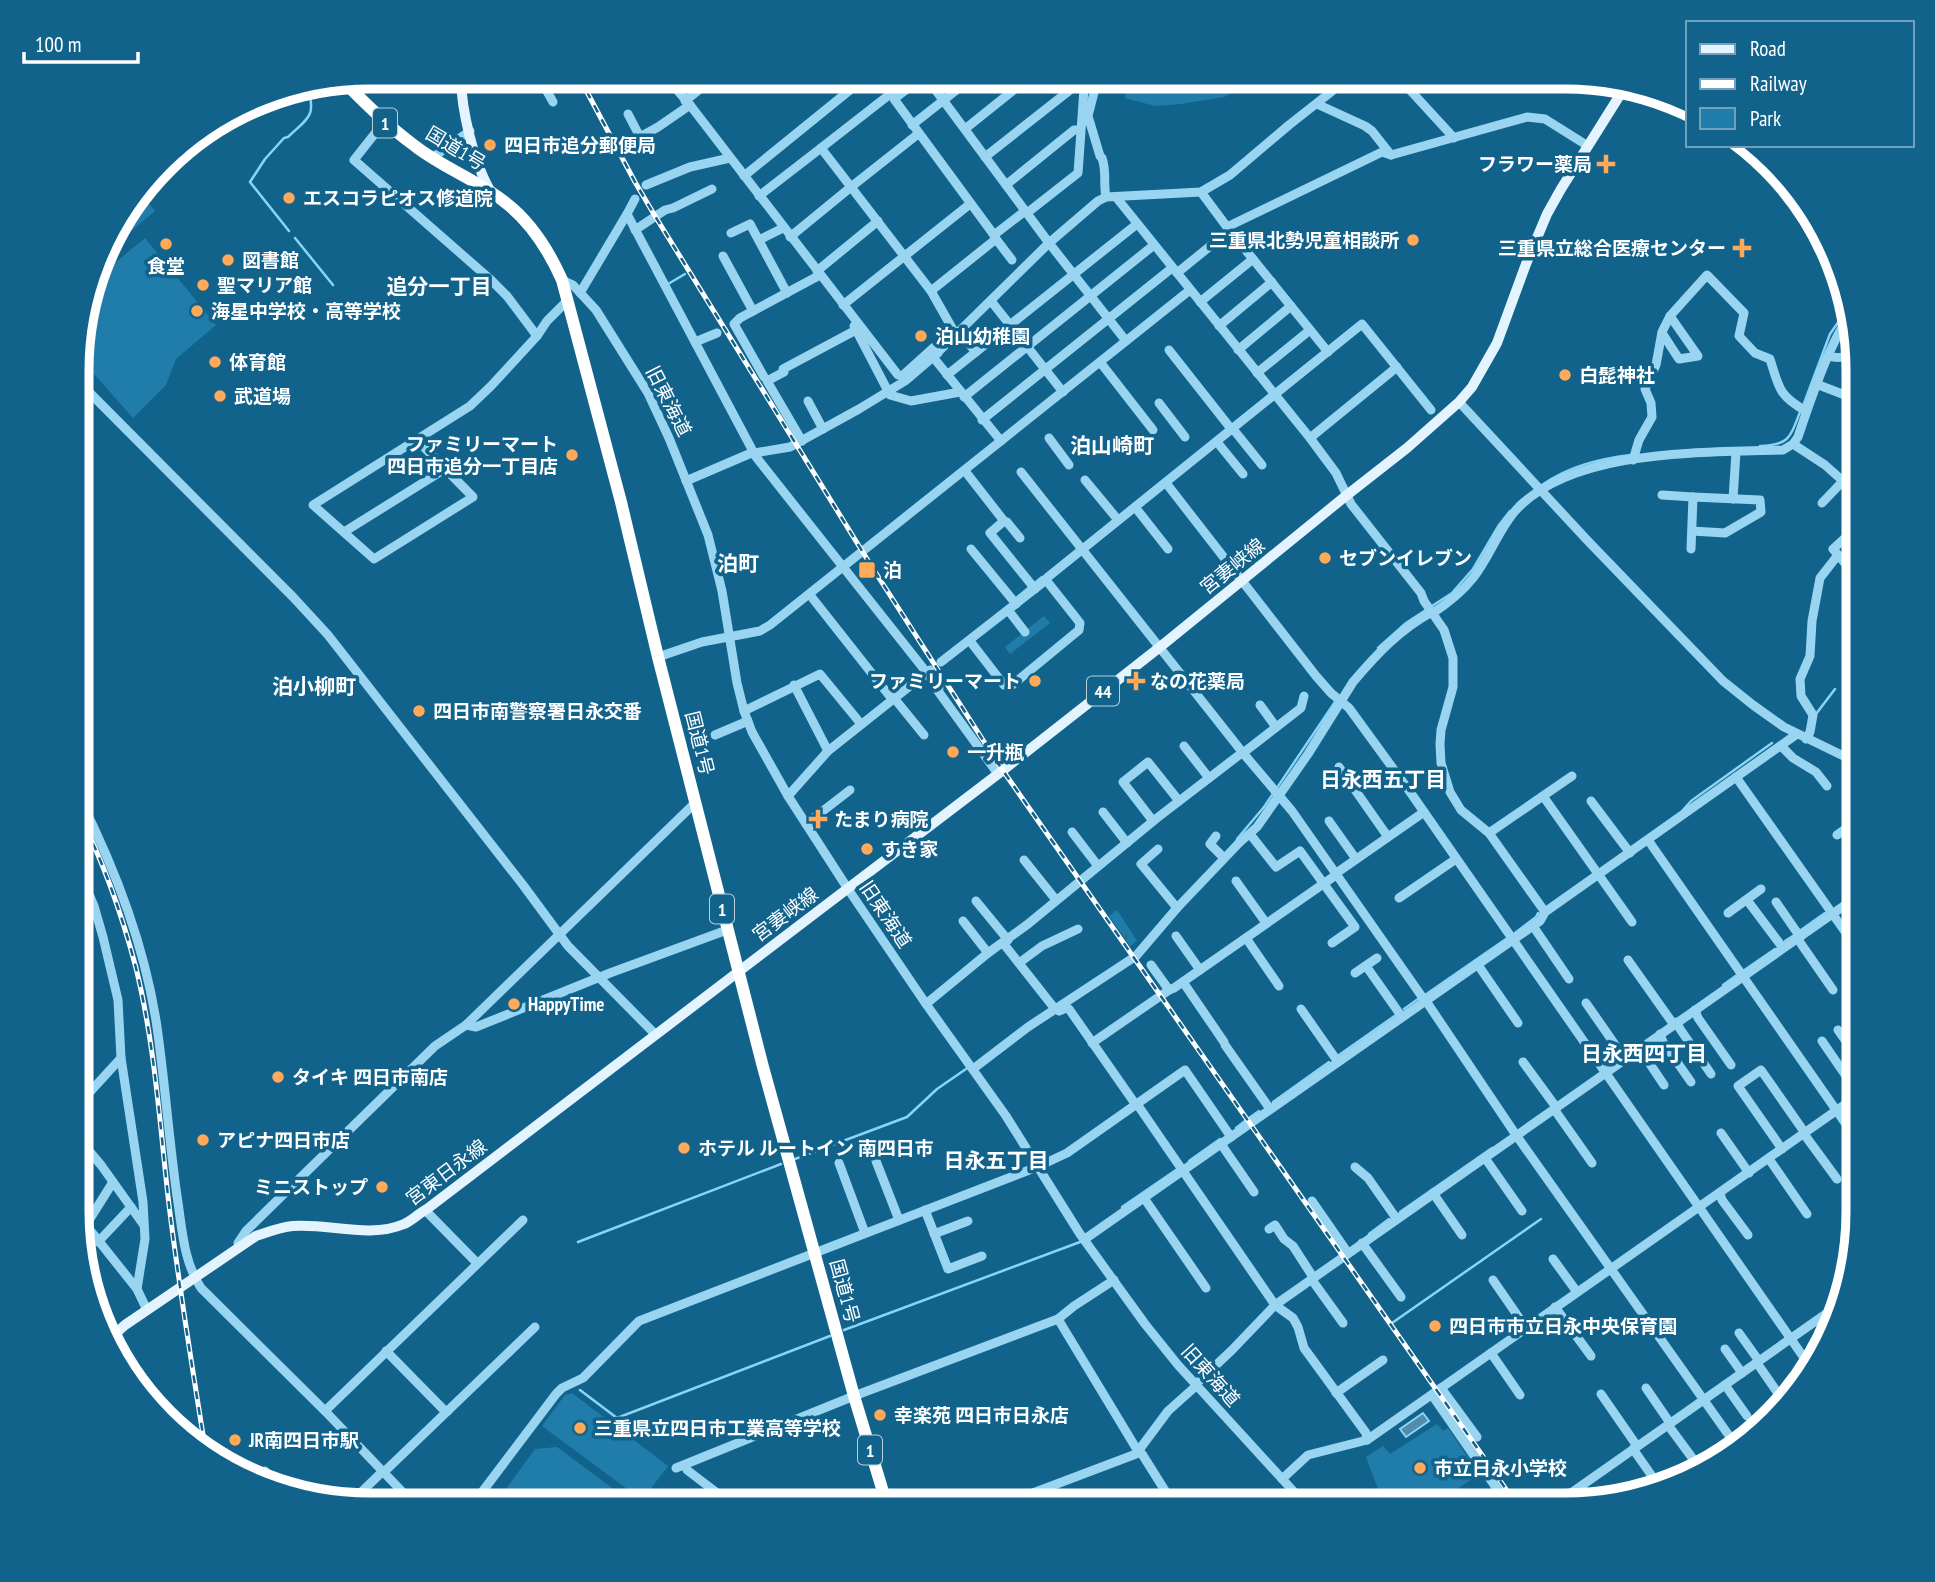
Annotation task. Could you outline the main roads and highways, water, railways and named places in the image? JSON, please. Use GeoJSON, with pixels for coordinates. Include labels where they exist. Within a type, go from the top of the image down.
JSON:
{"type":"FeatureCollection","features":[{"type":"Feature","properties":{"kind":"highway","name":"国道1号"},"geometry":{"type":"LineString","coordinates":[[352,90],[384,122],[432,158],[491,192],[517,212],[551,255],[562,280],[621,502],[763,1067],[883,1493]]}},
{"type":"Feature","properties":{"kind":"main road"},"geometry":{"type":"LineString","coordinates":[[462,89],[476,161],[491,192]]}},
{"type":"Feature","properties":{"kind":"main road","name":"宮妻峡線"},"geometry":{"type":"LineString","coordinates":[[739,971],[1160,647],[1346,495],[1408,448],[1459,402],[1472,387],[1497,343],[1538,233],[1561,189],[1620,95]]}},
{"type":"Feature","properties":{"kind":"main road","name":"宮東日永線"},"geometry":{"type":"LineString","coordinates":[[117,1333],[256,1236],[295,1226],[367,1230],[404,1224],[739,971]]}},
{"type":"Feature","properties":{"kind":"waterway"},"geometry":{"type":"LineString","coordinates":[[289,231],[250,182],[265,159],[309,116],[310,96]]}},
{"type":"Feature","properties":{"kind":"waterway"},"geometry":{"type":"LineString","coordinates":[[295,238],[333,285]]}},
{"type":"Feature","properties":{"kind":"waterway"},"geometry":{"type":"LineString","coordinates":[[668,284],[685,274]]}},
{"type":"Feature","properties":{"kind":"waterway"},"geometry":{"type":"LineString","coordinates":[[1803,406],[1830,334],[1841,319]]}},
{"type":"Feature","properties":{"kind":"waterway"},"geometry":{"type":"LineString","coordinates":[[1760,446],[1783,442],[1791,434],[1800,412]]}},
{"type":"Feature","properties":{"kind":"waterway"},"geometry":{"type":"LineString","coordinates":[[1542,485],[1585,464],[1631,455]]}},
{"type":"Feature","properties":{"kind":"waterway"},"geometry":{"type":"LineString","coordinates":[[1517,504],[1528,495]]}},
{"type":"Feature","properties":{"kind":"waterway"},"geometry":{"type":"LineString","coordinates":[[1378,648],[1406,623],[1452,593],[1473,569],[1510,511]]}},
{"type":"Feature","properties":{"kind":"waterway"},"geometry":{"type":"LineString","coordinates":[[1015,599],[1042,577]]}},
{"type":"Feature","properties":{"kind":"waterway"},"geometry":{"type":"LineString","coordinates":[[1816,714],[1835,689]]}},
{"type":"Feature","properties":{"kind":"waterway"},"geometry":{"type":"LineString","coordinates":[[1237,839],[1264,807],[1337,699]]}},
{"type":"Feature","properties":{"kind":"waterway"},"geometry":{"type":"LineString","coordinates":[[1683,810],[1691,801],[1772,743]]}},
{"type":"Feature","properties":{"kind":"waterway"},"geometry":{"type":"LineString","coordinates":[[1515,933],[1538,913]]}},
{"type":"Feature","properties":{"kind":"waterway"},"geometry":{"type":"LineString","coordinates":[[1801,930],[1825,913]]}},
{"type":"Feature","properties":{"kind":"waterway"},"geometry":{"type":"LineString","coordinates":[[1785,941],[1796,934]]}},
{"type":"Feature","properties":{"kind":"waterway"},"geometry":{"type":"LineString","coordinates":[[1425,995],[1506,939]]}},
{"type":"Feature","properties":{"kind":"waterway"},"geometry":{"type":"LineString","coordinates":[[1743,971],[1775,949]]}},
{"type":"Feature","properties":{"kind":"waterway"},"geometry":{"type":"LineString","coordinates":[[1723,985],[1737,975]]}},
{"type":"Feature","properties":{"kind":"waterway"},"geometry":{"type":"LineString","coordinates":[[1404,1009],[1418,999]]}},
{"type":"Feature","properties":{"kind":"waterway"},"geometry":{"type":"LineString","coordinates":[[1339,1055],[1396,1015]]}},
{"type":"Feature","properties":{"kind":"waterway"},"geometry":{"type":"LineString","coordinates":[[1273,1102],[1329,1062]]}},
{"type":"Feature","properties":{"kind":"waterway"},"geometry":{"type":"LineString","coordinates":[[795,1159],[907,1117],[937,1089],[966,1069]]}},
{"type":"Feature","properties":{"kind":"waterway"},"geometry":{"type":"LineString","coordinates":[[1249,1118],[1259,1111]]}},
{"type":"Feature","properties":{"kind":"waterway"},"geometry":{"type":"LineString","coordinates":[[1236,1128],[1245,1121]]}},
{"type":"Feature","properties":{"kind":"waterway"},"geometry":{"type":"LineString","coordinates":[[1189,1161],[1220,1139]]}},
{"type":"Feature","properties":{"kind":"waterway"},"geometry":{"type":"LineString","coordinates":[[1400,1212],[1492,1148]]}},
{"type":"Feature","properties":{"kind":"waterway"},"geometry":{"type":"LineString","coordinates":[[578,1242],[781,1164]]}},
{"type":"Feature","properties":{"kind":"waterway"},"geometry":{"type":"LineString","coordinates":[[1122,1207],[1176,1170]]}},
{"type":"Feature","properties":{"kind":"waterway"},"geometry":{"type":"LineString","coordinates":[[1369,1234],[1389,1219]]}},
{"type":"Feature","properties":{"kind":"waterway"},"geometry":{"type":"LineString","coordinates":[[1392,1323],[1541,1219]]}},
{"type":"Feature","properties":{"kind":"waterway"},"geometry":{"type":"LineString","coordinates":[[844,1330],[1080,1242]]}},
{"type":"Feature","properties":{"kind":"waterway"},"geometry":{"type":"LineString","coordinates":[[580,1390],[617,1418],[830,1336]]}},
{"type":"Feature","properties":{"kind":"railway"},"geometry":{"type":"LineString","coordinates":[[585,89],[655,216],[872,567],[999,765],[1509,1493]]}},
{"type":"Feature","properties":{"kind":"railway"},"geometry":{"type":"LineString","coordinates":[[89,836],[118,909],[143,997],[177,1266],[204,1438]]}},
{"type":"Feature","properties":{"kind":"place","name":"四日市追分郵便局"},"geometry":{"type":"Point","coordinates":[490,145]}},
{"type":"Feature","properties":{"kind":"place","name":"フラワー薬局"},"geometry":{"type":"Point","coordinates":[1606,164]}},
{"type":"Feature","properties":{"kind":"place","name":"エスコラピオス修道院"},"geometry":{"type":"Point","coordinates":[289,198]}},
{"type":"Feature","properties":{"kind":"place","name":"三重県北勢児童相談所"},"geometry":{"type":"Point","coordinates":[1413,240]}},
{"type":"Feature","properties":{"kind":"place","name":"食堂"},"geometry":{"type":"Point","coordinates":[166,244]}},
{"type":"Feature","properties":{"kind":"place","name":"三重県立総合医療センター"},"geometry":{"type":"Point","coordinates":[1742,248]}},
{"type":"Feature","properties":{"kind":"place","name":"図書館"},"geometry":{"type":"Point","coordinates":[228,260]}},
{"type":"Feature","properties":{"kind":"place","name":"聖マリア館"},"geometry":{"type":"Point","coordinates":[203,285]}},
{"type":"Feature","properties":{"kind":"place","name":"海星中学校・高等学校"},"geometry":{"type":"Point","coordinates":[197,311]}},
{"type":"Feature","properties":{"kind":"place","name":"泊山幼稚園"},"geometry":{"type":"Point","coordinates":[921,336]}},
{"type":"Feature","properties":{"kind":"place","name":"体育館"},"geometry":{"type":"Point","coordinates":[215,362]}},
{"type":"Feature","properties":{"kind":"place","name":"白髭神社"},"geometry":{"type":"Point","coordinates":[1565,375]}},
{"type":"Feature","properties":{"kind":"place","name":"武道場"},"geometry":{"type":"Point","coordinates":[220,396]}},
{"type":"Feature","properties":{"kind":"place","name":"ファミリーマート 四日市追分一丁目店"},"geometry":{"type":"Point","coordinates":[572,455]}},
{"type":"Feature","properties":{"kind":"place","name":"セブンイレブン"},"geometry":{"type":"Point","coordinates":[1325,558]}},
{"type":"Feature","properties":{"kind":"place","name":"泊"},"geometry":{"type":"Point","coordinates":[867,570]}},
{"type":"Feature","properties":{"kind":"place","name":"ファミリーマート"},"geometry":{"type":"Point","coordinates":[1035,681]}},
{"type":"Feature","properties":{"kind":"place","name":"なの花薬局"},"geometry":{"type":"Point","coordinates":[1136,681]}},
{"type":"Feature","properties":{"kind":"place","name":"四日市南警察署日永交番"},"geometry":{"type":"Point","coordinates":[419,711]}},
{"type":"Feature","properties":{"kind":"place","name":"一升瓶"},"geometry":{"type":"Point","coordinates":[953,752]}},
{"type":"Feature","properties":{"kind":"place","name":"たまり病院"},"geometry":{"type":"Point","coordinates":[818,819]}},
{"type":"Feature","properties":{"kind":"place","name":"すき家"},"geometry":{"type":"Point","coordinates":[867,849]}},
{"type":"Feature","properties":{"kind":"place","name":"HappyTime"},"geometry":{"type":"Point","coordinates":[514,1004]}},
{"type":"Feature","properties":{"kind":"place","name":"タイキ 四日市南店"},"geometry":{"type":"Point","coordinates":[278,1077]}},
{"type":"Feature","properties":{"kind":"place","name":"アピナ四日市店"},"geometry":{"type":"Point","coordinates":[203,1140]}},
{"type":"Feature","properties":{"kind":"place","name":"ホテル ルートイン 南四日市"},"geometry":{"type":"Point","coordinates":[684,1148]}},
{"type":"Feature","properties":{"kind":"place","name":"ミニストップ"},"geometry":{"type":"Point","coordinates":[382,1187]}},
{"type":"Feature","properties":{"kind":"place","name":"四日市市立日永中央保育園"},"geometry":{"type":"Point","coordinates":[1435,1326]}},
{"type":"Feature","properties":{"kind":"place","name":"幸楽苑 四日市日永店"},"geometry":{"type":"Point","coordinates":[880,1415]}},
{"type":"Feature","properties":{"kind":"place","name":"三重県立四日市工業高等学校"},"geometry":{"type":"Point","coordinates":[580,1428]}},
{"type":"Feature","properties":{"kind":"place","name":"JR南四日市駅"},"geometry":{"type":"Point","coordinates":[235,1440]}},
{"type":"Feature","properties":{"kind":"place","name":"市立日永小学校"},"geometry":{"type":"Point","coordinates":[1420,1468]}},
{"type":"Feature","properties":{"kind":"district","name":"追分一丁目"},"geometry":{"type":"Point","coordinates":[439,286]}},
{"type":"Feature","properties":{"kind":"district","name":"泊山崎町"},"geometry":{"type":"Point","coordinates":[1112,445]}},
{"type":"Feature","properties":{"kind":"district","name":"泊町"},"geometry":{"type":"Point","coordinates":[738,563]}},
{"type":"Feature","properties":{"kind":"district","name":"泊小柳町"},"geometry":{"type":"Point","coordinates":[314,686]}},
{"type":"Feature","properties":{"kind":"district","name":"日永西五丁目"},"geometry":{"type":"Point","coordinates":[1383,779]}},
{"type":"Feature","properties":{"kind":"district","name":"日永西四丁目"},"geometry":{"type":"Point","coordinates":[1644,1053]}},
{"type":"Feature","properties":{"kind":"district","name":"日永五丁目"},"geometry":{"type":"Point","coordinates":[996,1160]}}]}
